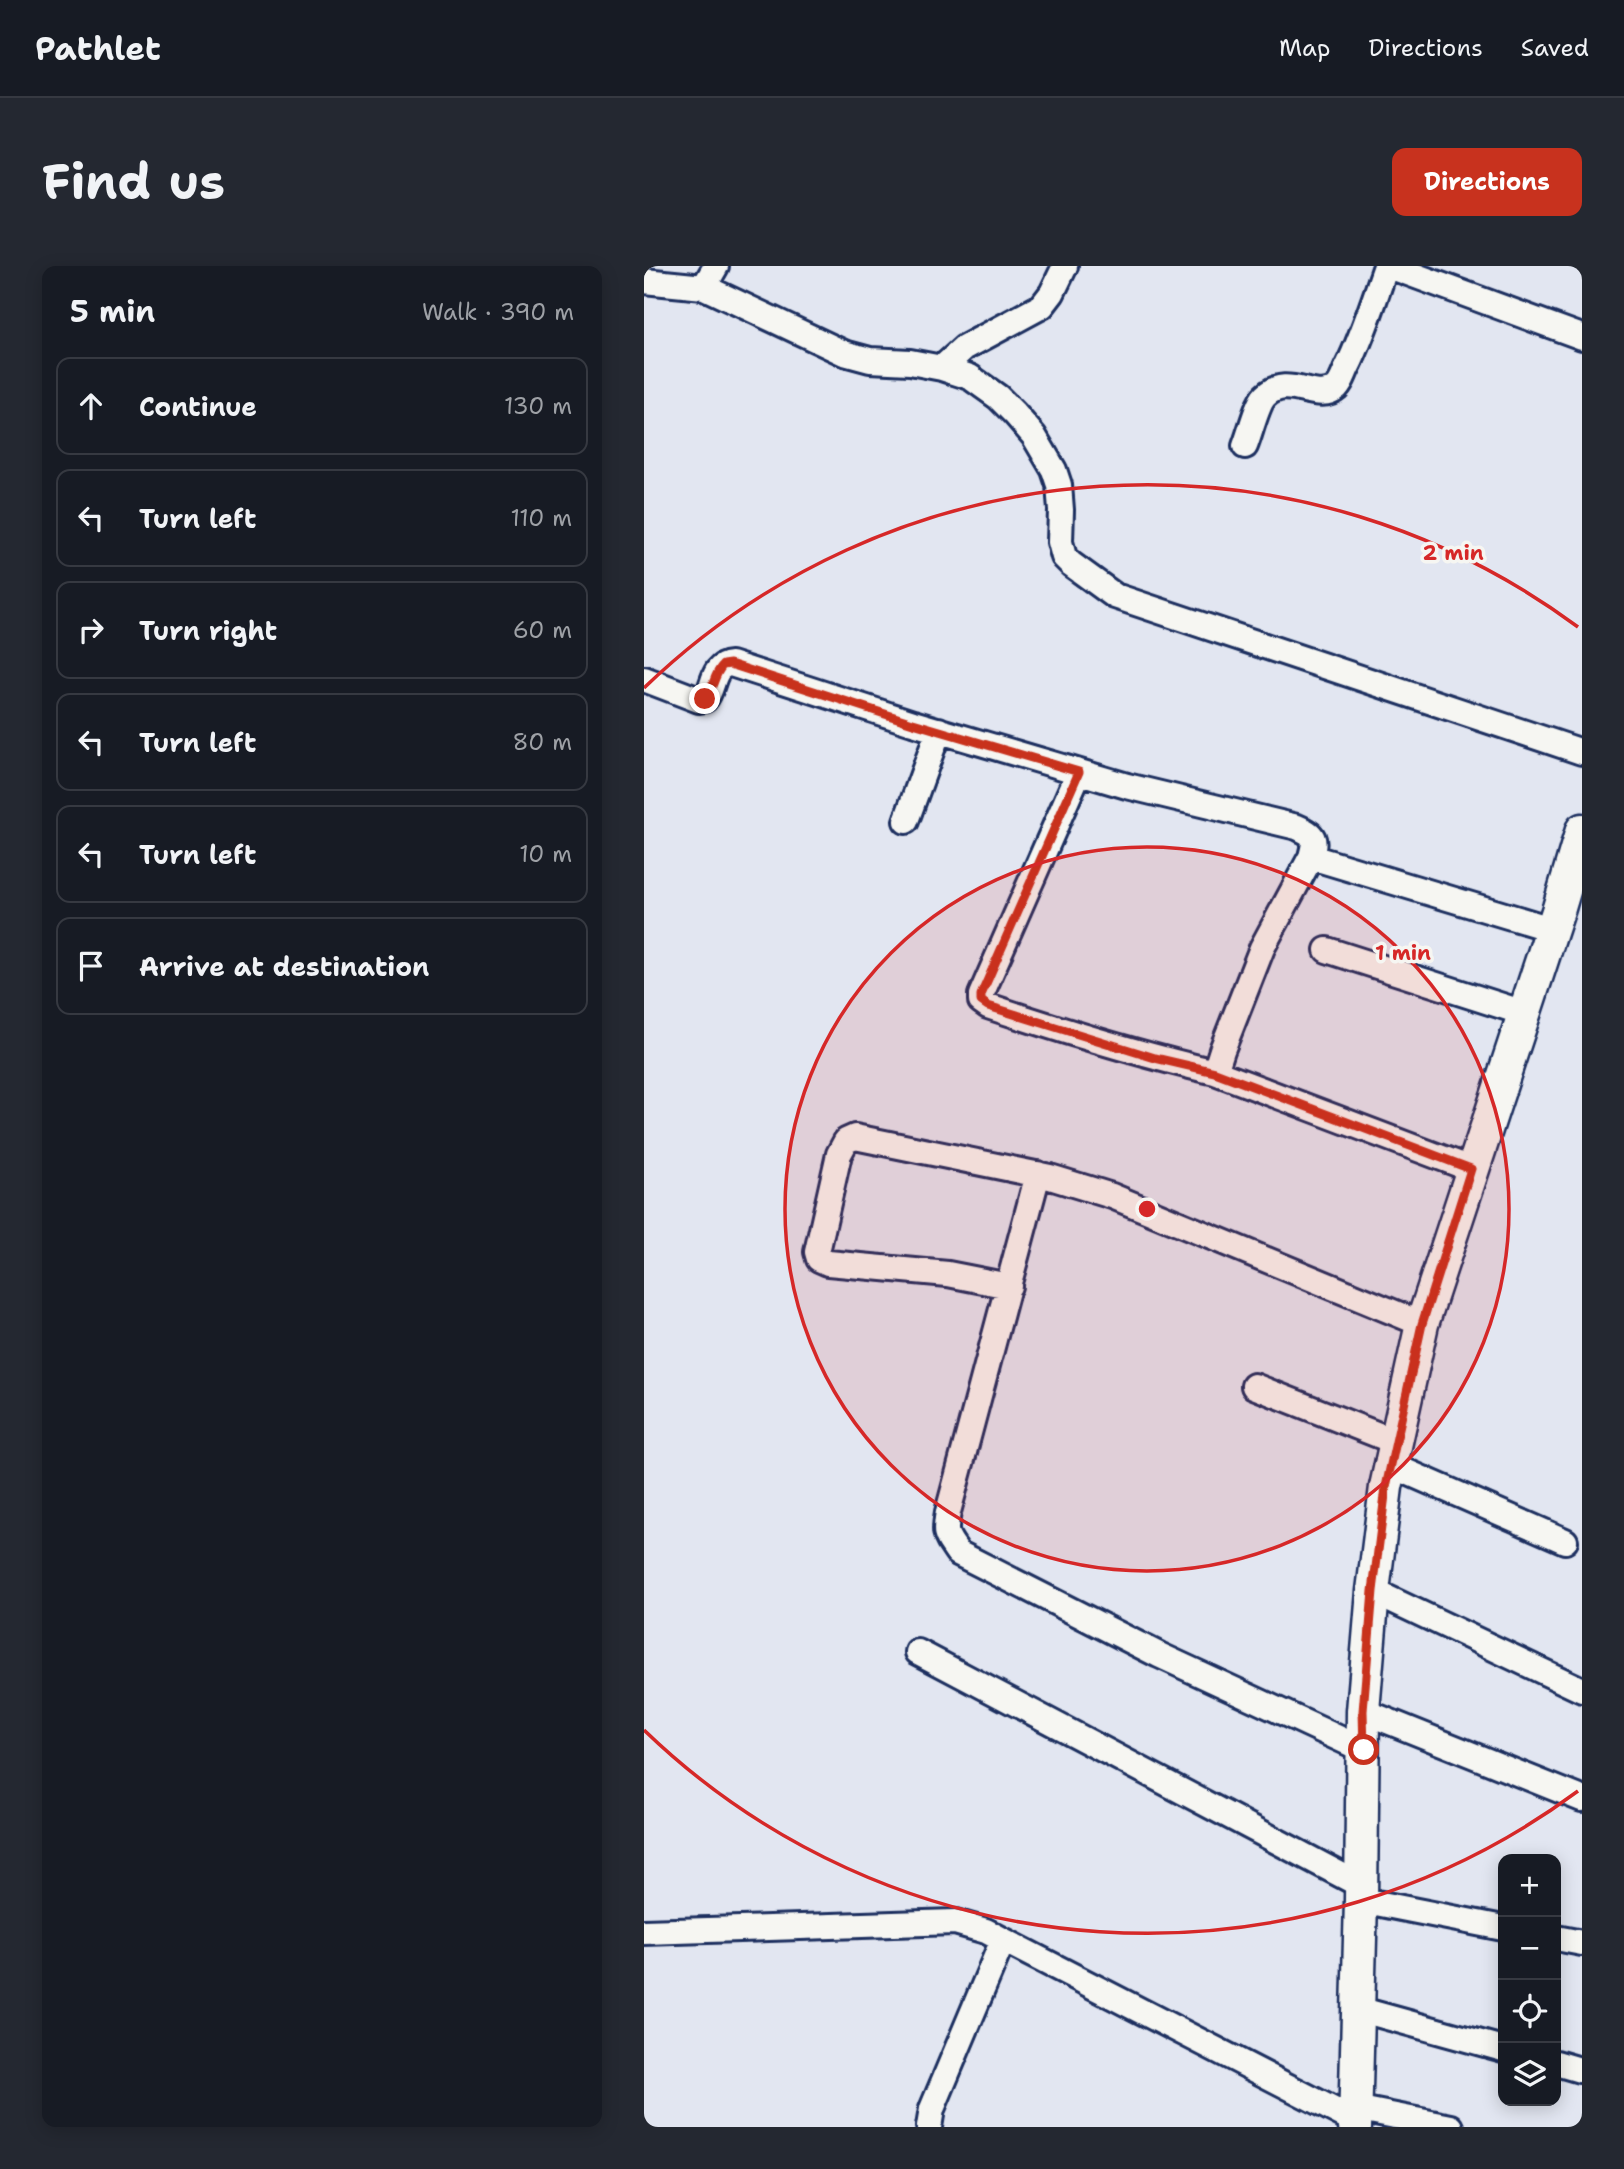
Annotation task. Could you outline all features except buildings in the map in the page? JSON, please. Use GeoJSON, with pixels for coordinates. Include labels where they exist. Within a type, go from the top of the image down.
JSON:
{"type":"FeatureCollection","features":[{"type":"Feature","properties":{"kind":"street"},"geometry":{"type":"LineString","coordinates":[[942,368],[964,348],[1042,306],[1065,266]]}},
{"type":"Feature","properties":{"kind":"street"},"geometry":{"type":"LineString","coordinates":[[1245,446],[1263,397],[1276,388],[1290,386],[1318,393],[1330,392],[1339,386],[1356,350],[1387,266],[1582,337]]}},
{"type":"Feature","properties":{"kind":"street"},"geometry":{"type":"LineString","coordinates":[[644,281],[710,277],[844,353],[870,360],[910,362],[942,368],[970,377],[998,397],[1034,436],[1054,470],[1059,485],[1060,542],[1064,557],[1115,596],[1582,752]]}},
{"type":"Feature","properties":{"kind":"street"},"geometry":{"type":"LineString","coordinates":[[644,679],[699,700],[705,699],[716,673],[723,665],[730,664],[1127,786],[1307,831],[1314,838],[1311,857],[1262,948],[1215,1072]]}},
{"type":"Feature","properties":{"kind":"street"},"geometry":{"type":"LineString","coordinates":[[906,821],[939,730]]}},
{"type":"Feature","properties":{"kind":"street"},"geometry":{"type":"LineString","coordinates":[[1079,772],[981,995],[981,1001],[988,1006],[1061,1030],[1155,1058],[1215,1072],[1471,1169]]}},
{"type":"Feature","properties":{"kind":"street"},"geometry":{"type":"LineString","coordinates":[[1355,2118],[1363,1711],[1373,1591],[1386,1487],[1422,1324],[1582,830]]}},
{"type":"Feature","properties":{"kind":"street"},"geometry":{"type":"LineString","coordinates":[[1311,857],[1551,929]]}},
{"type":"Feature","properties":{"kind":"street"},"geometry":{"type":"LineString","coordinates":[[1327,950],[1524,1013]]}},
{"type":"Feature","properties":{"kind":"street"},"geometry":{"type":"LineString","coordinates":[[1009,1286],[948,1274],[828,1263],[819,1259],[817,1252],[839,1154],[846,1141],[855,1137],[1038,1174],[1112,1196],[1422,1324]]}},
{"type":"Feature","properties":{"kind":"street"},"geometry":{"type":"LineString","coordinates":[[1038,1174],[944,1531],[958,1553],[1159,1655],[1364,1750]]}},
{"type":"Feature","properties":{"kind":"street"},"geometry":{"type":"LineString","coordinates":[[1254,1386],[1565,1541]]}},
{"type":"Feature","properties":{"kind":"street"},"geometry":{"type":"LineString","coordinates":[[1373,1591],[1582,1690]]}},
{"type":"Feature","properties":{"kind":"street"},"geometry":{"type":"LineString","coordinates":[[918,1652],[1361,1893],[1498,1927]]}},
{"type":"Feature","properties":{"kind":"street"},"geometry":{"type":"LineString","coordinates":[[1363,1711],[1582,1800]]}},
{"type":"Feature","properties":{"kind":"street"},"geometry":{"type":"LineString","coordinates":[[644,1932],[955,1922],[986,1931],[1355,2118],[1451,2127]]}},
{"type":"Feature","properties":{"kind":"street"},"geometry":{"type":"LineString","coordinates":[[1561,1939],[1582,1943]]}},
{"type":"Feature","properties":{"kind":"street"},"geometry":{"type":"LineString","coordinates":[[929,2127],[932,2109],[1003,1940]]}},
{"type":"Feature","properties":{"kind":"street"},"geometry":{"type":"LineString","coordinates":[[1358,2009],[1498,2048]]}},
{"type":"Feature","properties":{"kind":"street"},"geometry":{"type":"LineString","coordinates":[[1561,2064],[1580,2070]]}},
{"type":"Feature","properties":{"kind":"route"},"geometry":{"type":"LineString","coordinates":[[705,699],[716,673],[723,665],[730,664],[913,723],[1079,772],[981,995],[982,1003],[1155,1058],[1238,1079],[1471,1169],[1422,1324],[1386,1487],[1373,1591],[1363,1711],[1364,1750]]}}]}
